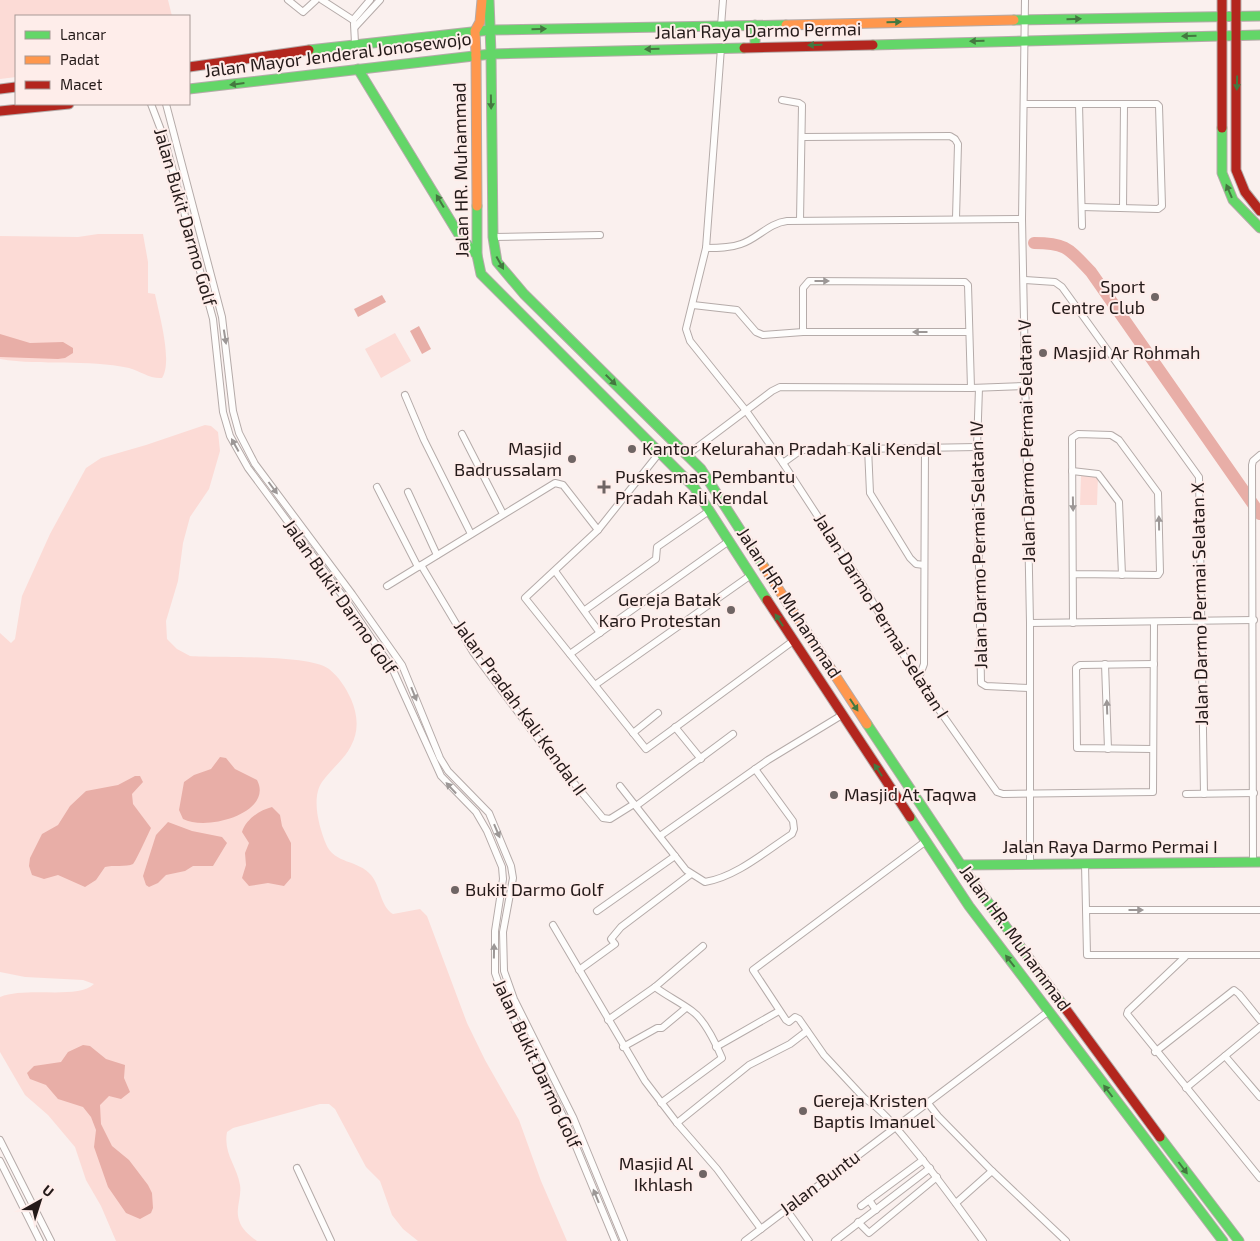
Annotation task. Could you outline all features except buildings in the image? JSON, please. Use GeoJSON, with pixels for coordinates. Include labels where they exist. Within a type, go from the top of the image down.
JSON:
{"type":"FeatureCollection","features":[{"type":"Feature","properties":{"kind":"main road","name":"Jalan HR. Muhammad"},"geometry":{"type":"LineString","coordinates":[[482,0],[480,22],[475,31],[477,255],[481,274],[694,487],[842,715],[984,926],[1223,1241]]}},
{"type":"Feature","properties":{"kind":"main road","name":"Jalan HR. Muhammad"},"geometry":{"type":"LineString","coordinates":[[489,0],[493,237],[497,262],[524,294],[701,469],[811,640],[961,865],[1131,1098],[1239,1241]]}},
{"type":"Feature","properties":{"kind":"main road"},"geometry":{"type":"LineString","coordinates":[[1222,0],[1222,173],[1233,200],[1260,228]]}},
{"type":"Feature","properties":{"kind":"main road"},"geometry":{"type":"LineString","coordinates":[[1236,0],[1238,35],[1236,170],[1239,182],[1245,193],[1260,211]]}},
{"type":"Feature","properties":{"kind":"main road","name":"Jalan Raya Darmo Permai"},"geometry":{"type":"LineString","coordinates":[[490,30],[1260,16]]}},
{"type":"Feature","properties":{"kind":"main road"},"geometry":{"type":"LineString","coordinates":[[755,25],[755,47]]}},
{"type":"Feature","properties":{"kind":"main road","name":"Jalan Mayor Jenderal Jonosewojo"},"geometry":{"type":"LineString","coordinates":[[190,67],[355,43],[490,30]]}},
{"type":"Feature","properties":{"kind":"main road","name":"Jalan Raya Darmo Permai"},"geometry":{"type":"LineString","coordinates":[[491,54],[1260,35]]}},
{"type":"Feature","properties":{"kind":"main road","name":"Jalan Mayor Jenderal Jonosewojo"},"geometry":{"type":"LineString","coordinates":[[190,89],[491,54]]}},
{"type":"Feature","properties":{"kind":"main road"},"geometry":{"type":"LineString","coordinates":[[358,69],[461,238],[477,255]]}},
{"type":"Feature","properties":{"kind":"main road"},"geometry":{"type":"LineString","coordinates":[[0,89],[15,87]]}},
{"type":"Feature","properties":{"kind":"main road"},"geometry":{"type":"LineString","coordinates":[[0,111],[59,105]]}},
{"type":"Feature","properties":{"kind":"main road"},"geometry":{"type":"LineString","coordinates":[[636,429],[638,422],[648,417]]}},
{"type":"Feature","properties":{"kind":"main road"},"geometry":{"type":"LineString","coordinates":[[796,645],[807,645],[811,640]]}},
{"type":"Feature","properties":{"kind":"main road"},"geometry":{"type":"LineString","coordinates":[[811,668],[814,662],[823,658]]}},
{"type":"Feature","properties":{"kind":"main road"},"geometry":{"type":"LineString","coordinates":[[889,786],[902,778]]}},
{"type":"Feature","properties":{"kind":"main road","name":"Jalan Raya Darmo Permai I"},"geometry":{"type":"LineString","coordinates":[[961,865],[1256,862]]}},
{"type":"Feature","properties":{"kind":"main road"},"geometry":{"type":"LineString","coordinates":[[1143,1136],[1154,1129]]}},
{"type":"Feature","properties":{"kind":"street"},"geometry":{"type":"LineString","coordinates":[[288,0],[303,12],[316,0]]}},
{"type":"Feature","properties":{"kind":"street"},"geometry":{"type":"LineString","coordinates":[[322,0],[354,24]]}},
{"type":"Feature","properties":{"kind":"street"},"geometry":{"type":"LineString","coordinates":[[355,43],[354,24],[370,2],[380,0]]}},
{"type":"Feature","properties":{"kind":"street"},"geometry":{"type":"LineString","coordinates":[[720,26],[723,0]]}},
{"type":"Feature","properties":{"kind":"street","name":"Jalan Darmo Permai Selatan V"},"geometry":{"type":"LineString","coordinates":[[1025,0],[1026,40],[1022,219],[1025,280],[1025,386],[1030,623],[1030,863]]}},
{"type":"Feature","properties":{"kind":"street","name":"Jalan Darmo Permai Selatan I"},"geometry":{"type":"LineString","coordinates":[[722,48],[706,248],[686,329],[690,341],[747,412],[783,463],[864,587],[918,680],[997,792],[1003,794],[1030,794]]}},
{"type":"Feature","properties":{"kind":"street"},"geometry":{"type":"LineString","coordinates":[[782,100],[802,105],[803,137],[800,220]]}},
{"type":"Feature","properties":{"kind":"street"},"geometry":{"type":"LineString","coordinates":[[1025,104],[1157,104],[1160,108],[1162,206],[1158,209],[1082,207]]}},
{"type":"Feature","properties":{"kind":"street"},"geometry":{"type":"LineString","coordinates":[[1079,104],[1082,226]]}},
{"type":"Feature","properties":{"kind":"street","name":"Jalan Bukit Darmo Golf"},"geometry":{"type":"LineString","coordinates":[[151,105],[171,162],[213,319],[223,412],[230,436],[248,468],[345,599],[393,670],[441,776],[476,812],[487,831],[502,867],[503,879],[495,931],[495,973],[506,1004],[565,1120],[615,1241]]}},
{"type":"Feature","properties":{"kind":"street","name":"Jalan Bukit Darmo Golf"},"geometry":{"type":"LineString","coordinates":[[166,105],[182,159],[222,318],[233,411],[239,433],[255,464],[352,594],[402,665],[440,758],[448,771],[489,813],[511,866],[513,878],[502,932],[504,971],[514,999],[573,1117],[624,1241]]}},
{"type":"Feature","properties":{"kind":"street"},"geometry":{"type":"LineString","coordinates":[[1123,208],[1124,105]]}},
{"type":"Feature","properties":{"kind":"street"},"geometry":{"type":"LineString","coordinates":[[159,125],[171,120]]}},
{"type":"Feature","properties":{"kind":"street"},"geometry":{"type":"LineString","coordinates":[[803,137],[950,136],[955,138],[958,144],[956,218]]}},
{"type":"Feature","properties":{"kind":"street"},"geometry":{"type":"LineString","coordinates":[[171,162],[182,159]]}},
{"type":"Feature","properties":{"kind":"street"},"geometry":{"type":"LineString","coordinates":[[706,248],[727,248],[743,244],[776,223],[800,220],[1022,219]]}},
{"type":"Feature","properties":{"kind":"street"},"geometry":{"type":"LineString","coordinates":[[493,237],[600,236]]}},
{"type":"Feature","properties":{"kind":"street"},"geometry":{"type":"LineString","coordinates":[[803,332],[802,288],[809,281],[960,280],[968,285],[972,388]]}},
{"type":"Feature","properties":{"kind":"street","name":"Jalan Darmo Permai Selatan X"},"geometry":{"type":"LineString","coordinates":[[1025,280],[1055,282],[1062,287],[1199,476],[1204,794]]}},
{"type":"Feature","properties":{"kind":"street"},"geometry":{"type":"LineString","coordinates":[[693,305],[737,310],[756,332],[763,335],[803,332],[969,332]]}},
{"type":"Feature","properties":{"kind":"street"},"geometry":{"type":"LineString","coordinates":[[687,455],[747,412],[772,391],[780,388],[979,388],[1025,386]]}},
{"type":"Feature","properties":{"kind":"street","name":"Jalan Darmo Permai Selatan IV"},"geometry":{"type":"LineString","coordinates":[[979,388],[977,447],[981,682],[986,686],[1029,688]]}},
{"type":"Feature","properties":{"kind":"street"},"geometry":{"type":"LineString","coordinates":[[405,395],[424,440],[471,534]]}},
{"type":"Feature","properties":{"kind":"street"},"geometry":{"type":"LineString","coordinates":[[462,434],[503,514]]}},
{"type":"Feature","properties":{"kind":"street"},"geometry":{"type":"LineString","coordinates":[[1073,623],[1072,438],[1078,434],[1116,436],[1158,493],[1159,574],[1074,574]]}},
{"type":"Feature","properties":{"kind":"street"},"geometry":{"type":"LineString","coordinates":[[918,680],[924,664],[925,447]]}},
{"type":"Feature","properties":{"kind":"street"},"geometry":{"type":"LineString","coordinates":[[783,463],[801,450],[977,447]]}},
{"type":"Feature","properties":{"kind":"street"},"geometry":{"type":"LineString","coordinates":[[868,448],[868,480],[872,498],[910,558],[916,564],[924,565]]}},
{"type":"Feature","properties":{"kind":"street"},"geometry":{"type":"LineString","coordinates":[[660,452],[598,530],[525,598],[644,747],[648,748],[675,727],[796,645]]}},
{"type":"Feature","properties":{"kind":"street"},"geometry":{"type":"LineString","coordinates":[[1256,862],[1254,620],[1256,529],[1252,499],[1252,465],[1253,461],[1260,455]]}},
{"type":"Feature","properties":{"kind":"street"},"geometry":{"type":"LineString","coordinates":[[1072,471],[1098,474],[1119,502],[1122,575]]}},
{"type":"Feature","properties":{"kind":"street"},"geometry":{"type":"LineString","coordinates":[[388,586],[555,483],[561,483],[598,530]]}},
{"type":"Feature","properties":{"kind":"street","name":"Jalan Pradah Kali Kendal II"},"geometry":{"type":"LineString","coordinates":[[377,487],[420,566],[473,652],[544,747],[603,818],[610,819],[635,805],[733,734]]}},
{"type":"Feature","properties":{"kind":"street"},"geometry":{"type":"LineString","coordinates":[[408,492],[437,555]]}},
{"type":"Feature","properties":{"kind":"street"},"geometry":{"type":"LineString","coordinates":[[585,610],[656,559],[657,548],[709,510]]}},
{"type":"Feature","properties":{"kind":"street"},"geometry":{"type":"LineString","coordinates":[[570,654],[729,541]]}},
{"type":"Feature","properties":{"kind":"street"},"geometry":{"type":"LineString","coordinates":[[556,571],[600,633]]}},
{"type":"Feature","properties":{"kind":"street"},"geometry":{"type":"LineString","coordinates":[[596,685],[751,575]]}},
{"type":"Feature","properties":{"kind":"street"},"geometry":{"type":"LineString","coordinates":[[1030,623],[1254,620]]}},
{"type":"Feature","properties":{"kind":"street"},"geometry":{"type":"LineString","coordinates":[[1030,794],[1150,794],[1154,788],[1152,749],[1154,622]]}},
{"type":"Feature","properties":{"kind":"street"},"geometry":{"type":"LineString","coordinates":[[1152,749],[1079,749],[1075,745],[1076,668],[1080,664],[1154,664]]}},
{"type":"Feature","properties":{"kind":"street"},"geometry":{"type":"LineString","coordinates":[[1105,664],[1108,749]]}},
{"type":"Feature","properties":{"kind":"street"},"geometry":{"type":"LineString","coordinates":[[633,733],[658,713]]}},
{"type":"Feature","properties":{"kind":"street"},"geometry":{"type":"LineString","coordinates":[[660,836],[755,769],[842,715]]}},
{"type":"Feature","properties":{"kind":"street"},"geometry":{"type":"LineString","coordinates":[[675,727],[701,759]]}},
{"type":"Feature","properties":{"kind":"street"},"geometry":{"type":"LineString","coordinates":[[620,786],[675,856],[691,874],[705,882],[719,878],[756,858],[792,834],[794,829],[792,821],[755,769]]}},
{"type":"Feature","properties":{"kind":"street"},"geometry":{"type":"LineString","coordinates":[[1186,794],[1254,793]]}},
{"type":"Feature","properties":{"kind":"street"},"geometry":{"type":"LineString","coordinates":[[926,842],[754,969],[787,1022],[796,1017],[799,1019],[824,1055],[895,1126],[937,1177],[983,1241]]}},
{"type":"Feature","properties":{"kind":"street"},"geometry":{"type":"LineString","coordinates":[[597,911],[675,856]]}},
{"type":"Feature","properties":{"kind":"street"},"geometry":{"type":"LineString","coordinates":[[1086,864],[1086,953],[1090,956],[1260,955]]}},
{"type":"Feature","properties":{"kind":"street"},"geometry":{"type":"LineString","coordinates":[[579,970],[615,944],[611,939],[621,927],[691,874]]}},
{"type":"Feature","properties":{"kind":"street"},"geometry":{"type":"LineString","coordinates":[[1087,910],[1260,910]]}},
{"type":"Feature","properties":{"kind":"street"},"geometry":{"type":"LineString","coordinates":[[553,925],[623,1047],[661,1103],[717,1169],[761,1229]]}},
{"type":"Feature","properties":{"kind":"street"},"geometry":{"type":"LineString","coordinates":[[608,1020],[655,987],[703,946]]}},
{"type":"Feature","properties":{"kind":"street"},"geometry":{"type":"LineString","coordinates":[[1185,956],[1128,1011],[1128,1017],[1260,1178]]}},
{"type":"Feature","properties":{"kind":"street"},"geometry":{"type":"LineString","coordinates":[[655,987],[693,1011],[705,1026],[721,1059],[661,1103]]}},
{"type":"Feature","properties":{"kind":"street"},"geometry":{"type":"LineString","coordinates":[[1156,1052],[1232,991],[1239,994],[1260,1020]]}},
{"type":"Feature","properties":{"kind":"street"},"geometry":{"type":"LineString","coordinates":[[623,1047],[657,1028],[662,1028],[686,1008]]}},
{"type":"Feature","properties":{"kind":"street"},"geometry":{"type":"LineString","coordinates":[[716,1046],[779,1011]]}},
{"type":"Feature","properties":{"kind":"street","name":"Jalan Buntu"},"geometry":{"type":"LineString","coordinates":[[745,1241],[1049,1011]]}},
{"type":"Feature","properties":{"kind":"street"},"geometry":{"type":"LineString","coordinates":[[1186,1088],[1260,1027]]}},
{"type":"Feature","properties":{"kind":"street"},"geometry":{"type":"LineString","coordinates":[[677,1123],[743,1070],[790,1044],[807,1031]]}},
{"type":"Feature","properties":{"kind":"street"},"geometry":{"type":"LineString","coordinates":[[1225,1056],[1260,1097]]}},
{"type":"Feature","properties":{"kind":"street"},"geometry":{"type":"LineString","coordinates":[[927,1102],[992,1172],[1066,1241]]}},
{"type":"Feature","properties":{"kind":"street"},"geometry":{"type":"LineString","coordinates":[[0,1140],[50,1241]]}},
{"type":"Feature","properties":{"kind":"street"},"geometry":{"type":"LineString","coordinates":[[861,1206],[923,1160]]}},
{"type":"Feature","properties":{"kind":"street"},"geometry":{"type":"LineString","coordinates":[[0,1161],[40,1241]]}},
{"type":"Feature","properties":{"kind":"street"},"geometry":{"type":"LineString","coordinates":[[297,1168],[331,1241]]}},
{"type":"Feature","properties":{"kind":"street"},"geometry":{"type":"LineString","coordinates":[[835,1241],[930,1168]]}},
{"type":"Feature","properties":{"kind":"street"},"geometry":{"type":"LineString","coordinates":[[956,1203],[992,1172]]}},
{"type":"Feature","properties":{"kind":"street"},"geometry":{"type":"LineString","coordinates":[[858,1222],[869,1233],[937,1177]]}},
{"type":"Feature","properties":{"kind":"street"},"geometry":{"type":"LineString","coordinates":[[869,1200],[876,1210]]}},
{"type":"Feature","properties":{"kind":"street"},"geometry":{"type":"LineString","coordinates":[[786,1209],[809,1241]]}},
{"type":"Feature","properties":{"kind":"shaded area"},"geometry":{"type":"Polygon","coordinates":[[[0,0],[168,0],[172,15],[15,15],[15,77],[0,79],[0,0]]]}},
{"type":"Feature","properties":{"kind":"shaded area"},"geometry":{"type":"Polygon","coordinates":[[[98,234],[143,234],[148,262],[148,293],[155,294],[166,349],[165,370],[162,378],[113,365],[0,359],[0,236],[78,237],[98,234]]]}},
{"type":"Feature","properties":{"kind":"shaded area"},"geometry":{"type":"Polygon","coordinates":[[[382,295],[386,302],[358,317],[354,309],[382,295]]]}},
{"type":"Feature","properties":{"kind":"shaded area"},"geometry":{"type":"Polygon","coordinates":[[[419,326],[431,349],[422,354],[410,331],[419,326]]]}},
{"type":"Feature","properties":{"kind":"shaded area"},"geometry":{"type":"Polygon","coordinates":[[[395,333],[411,361],[381,378],[365,349],[395,333]]]}},
{"type":"Feature","properties":{"kind":"shaded area"},"geometry":{"type":"Polygon","coordinates":[[[0,334],[30,343],[63,342],[73,348],[73,353],[65,358],[58,359],[0,357],[0,334]]]}},
{"type":"Feature","properties":{"kind":"shaded area","name":"Bukit Darmo Golf"},"geometry":{"type":"Polygon","coordinates":[[[205,425],[211,426],[218,432],[220,451],[209,489],[190,517],[183,543],[178,581],[166,621],[167,639],[177,649],[190,656],[283,659],[318,664],[329,669],[344,687],[351,699],[357,723],[354,740],[348,751],[322,782],[317,796],[317,813],[326,844],[335,855],[366,870],[371,875],[385,906],[393,914],[420,909],[427,916],[467,1023],[485,1060],[519,1120],[541,1181],[567,1241],[418,1241],[403,1229],[392,1215],[380,1181],[366,1167],[335,1109],[329,1104],[320,1104],[233,1128],[227,1132],[227,1146],[240,1185],[238,1216],[240,1224],[257,1241],[116,1241],[101,1206],[86,1180],[75,1147],[48,1115],[25,1095],[0,1052],[0,997],[11,994],[76,991],[86,989],[94,984],[83,980],[25,977],[0,972],[0,633],[11,643],[15,639],[22,596],[50,534],[86,468],[101,458],[205,425]]]}},
{"type":"Feature","properties":{"kind":"shaded area"},"geometry":{"type":"Polygon","coordinates":[[[1081,476],[1098,476],[1097,505],[1080,505],[1081,476]]]}},
{"type":"Feature","properties":{"kind":"shaded area"},"geometry":{"type":"Polygon","coordinates":[[[220,757],[226,758],[235,769],[257,780],[260,791],[256,801],[248,810],[222,821],[208,823],[183,819],[179,810],[184,782],[194,775],[211,769],[220,757]]]}},
{"type":"Feature","properties":{"kind":"shaded area"},"geometry":{"type":"Polygon","coordinates":[[[135,776],[140,776],[143,782],[132,794],[133,804],[151,828],[133,864],[105,867],[96,880],[85,887],[58,875],[44,879],[32,875],[29,866],[30,858],[42,834],[58,825],[70,806],[86,791],[118,785],[135,776]]]}},
{"type":"Feature","properties":{"kind":"shaded area"},"geometry":{"type":"Polygon","coordinates":[[[272,807],[280,815],[282,826],[291,843],[291,878],[284,886],[268,883],[249,886],[242,878],[246,865],[245,853],[249,843],[242,832],[254,816],[272,807]]]}},
{"type":"Feature","properties":{"kind":"shaded area"},"geometry":{"type":"Polygon","coordinates":[[[168,822],[192,831],[222,837],[227,843],[213,866],[193,866],[185,871],[166,875],[158,883],[149,887],[146,885],[143,876],[156,835],[168,822]]]}},
{"type":"Feature","properties":{"kind":"shaded area"},"geometry":{"type":"Polygon","coordinates":[[[83,1045],[90,1046],[106,1059],[125,1065],[124,1078],[130,1092],[121,1099],[109,1096],[100,1105],[101,1124],[112,1146],[129,1160],[152,1193],[153,1208],[151,1213],[140,1219],[126,1213],[108,1187],[94,1147],[96,1130],[91,1117],[83,1107],[58,1099],[46,1085],[30,1079],[27,1073],[34,1066],[61,1062],[68,1052],[83,1045]]]}},
{"type":"Feature","properties":{"kind":"waterway"},"geometry":{"type":"LineString","coordinates":[[1034,243],[1054,244],[1067,249],[1091,272],[1260,514]]}},
{"type":"Feature","properties":{"kind":"traffic: fast"},"geometry":{"type":"LineString","coordinates":[[489,0],[491,54]]}},
{"type":"Feature","properties":{"kind":"traffic: fast"},"geometry":{"type":"LineString","coordinates":[[1014,20],[1260,16]]}},
{"type":"Feature","properties":{"kind":"traffic: fast"},"geometry":{"type":"LineString","coordinates":[[755,25],[755,47]]}},
{"type":"Feature","properties":{"kind":"traffic: fast"},"geometry":{"type":"LineString","coordinates":[[309,50],[490,30],[786,25]]}},
{"type":"Feature","properties":{"kind":"traffic: fast"},"geometry":{"type":"LineString","coordinates":[[873,45],[1260,35]]}},
{"type":"Feature","properties":{"kind":"traffic: fast"},"geometry":{"type":"LineString","coordinates":[[190,89],[491,54],[744,48]]}},
{"type":"Feature","properties":{"kind":"traffic: fast"},"geometry":{"type":"LineString","coordinates":[[491,54],[493,237],[497,262],[524,294],[701,469],[764,567]]}},
{"type":"Feature","properties":{"kind":"traffic: fast"},"geometry":{"type":"LineString","coordinates":[[358,69],[461,238],[477,255]]}},
{"type":"Feature","properties":{"kind":"traffic: fast"},"geometry":{"type":"LineString","coordinates":[[1222,128],[1222,173],[1233,200],[1260,228]]}},
{"type":"Feature","properties":{"kind":"traffic: fast"},"geometry":{"type":"LineString","coordinates":[[477,206],[477,255],[481,274],[694,487],[767,600]]}},
{"type":"Feature","properties":{"kind":"traffic: fast"},"geometry":{"type":"LineString","coordinates":[[867,724],[961,865],[1065,1008]]}},
{"type":"Feature","properties":{"kind":"traffic: fast"},"geometry":{"type":"LineString","coordinates":[[910,817],[969,906],[1223,1241]]}},
{"type":"Feature","properties":{"kind":"traffic: fast"},"geometry":{"type":"LineString","coordinates":[[961,865],[1260,862]]}},
{"type":"Feature","properties":{"kind":"traffic: fast"},"geometry":{"type":"LineString","coordinates":[[1160,1137],[1239,1241]]}},
{"type":"Feature","properties":{"kind":"traffic: slow"},"geometry":{"type":"LineString","coordinates":[[476,55],[475,31],[480,22],[482,0]]}},
{"type":"Feature","properties":{"kind":"traffic: slow"},"geometry":{"type":"LineString","coordinates":[[786,25],[1014,20]]}},
{"type":"Feature","properties":{"kind":"traffic: slow"},"geometry":{"type":"LineString","coordinates":[[476,55],[477,206]]}},
{"type":"Feature","properties":{"kind":"traffic: slow"},"geometry":{"type":"LineString","coordinates":[[764,567],[867,724]]}},
{"type":"Feature","properties":{"kind":"traffic: jam"},"geometry":{"type":"LineString","coordinates":[[1222,0],[1222,128]]}},
{"type":"Feature","properties":{"kind":"traffic: jam"},"geometry":{"type":"LineString","coordinates":[[1236,0],[1236,170],[1245,192],[1260,211]]}},
{"type":"Feature","properties":{"kind":"traffic: jam"},"geometry":{"type":"LineString","coordinates":[[744,48],[873,45]]}},
{"type":"Feature","properties":{"kind":"traffic: jam"},"geometry":{"type":"LineString","coordinates":[[190,67],[309,50]]}},
{"type":"Feature","properties":{"kind":"traffic: jam"},"geometry":{"type":"LineString","coordinates":[[0,89],[15,87]]}},
{"type":"Feature","properties":{"kind":"traffic: jam"},"geometry":{"type":"LineString","coordinates":[[0,111],[59,105]]}},
{"type":"Feature","properties":{"kind":"traffic: jam"},"geometry":{"type":"LineString","coordinates":[[767,600],[910,817]]}},
{"type":"Feature","properties":{"kind":"traffic: jam"},"geometry":{"type":"LineString","coordinates":[[1065,1008],[1160,1137]]}},
{"type":"Feature","properties":{"kind":"place","name":"Sport Centre Club"},"geometry":{"type":"Point","coordinates":[1155,297]}},
{"type":"Feature","properties":{"kind":"place","name":"Masjid Ar Rohmah"},"geometry":{"type":"Point","coordinates":[1043,353]}},
{"type":"Feature","properties":{"kind":"place","name":"Kantor Kelurahan Pradah Kali Kendal"},"geometry":{"type":"Point","coordinates":[632,449]}},
{"type":"Feature","properties":{"kind":"place","name":"Masjid Badrussalam"},"geometry":{"type":"Point","coordinates":[572,459]}},
{"type":"Feature","properties":{"kind":"place","name":"Puskesmas Pembantu Pradah Kali Kendal"},"geometry":{"type":"Point","coordinates":[604,487]}},
{"type":"Feature","properties":{"kind":"place","name":"Gereja Batak Karo Protestan"},"geometry":{"type":"Point","coordinates":[731,610]}},
{"type":"Feature","properties":{"kind":"place","name":"Masjid At Taqwa"},"geometry":{"type":"Point","coordinates":[834,795]}},
{"type":"Feature","properties":{"kind":"place","name":"Bukit Darmo Golf"},"geometry":{"type":"Point","coordinates":[455,890]}},
{"type":"Feature","properties":{"kind":"place","name":"Gereja Kristen Baptis Imanuel"},"geometry":{"type":"Point","coordinates":[803,1111]}},
{"type":"Feature","properties":{"kind":"place","name":"Masjid Al Ikhlash"},"geometry":{"type":"Point","coordinates":[703,1174]}}]}
